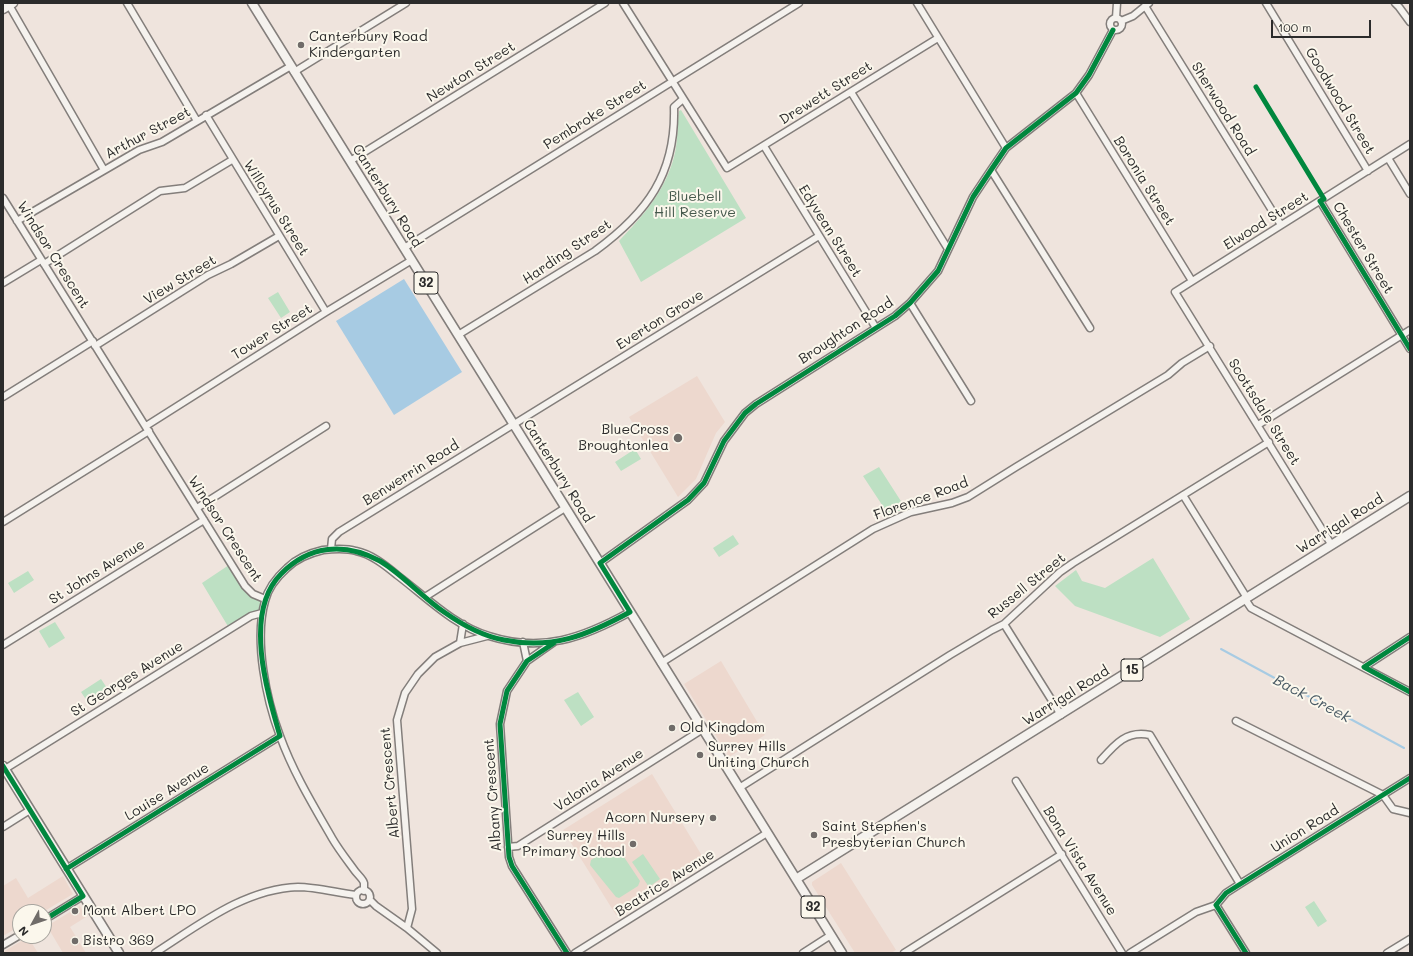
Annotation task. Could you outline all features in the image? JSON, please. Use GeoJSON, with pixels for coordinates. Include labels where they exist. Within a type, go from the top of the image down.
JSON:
{"type":"FeatureCollection","features":[{"type":"Feature","properties":{"kind":"main road","name":"Canterbury Road"},"geometry":{"type":"LineString","coordinates":[[252,3],[842,953]]}},
{"type":"Feature","properties":{"kind":"main road","name":"Warrigal Road"},"geometry":{"type":"LineString","coordinates":[[796,879],[1410,496]]}},
{"type":"Feature","properties":{"kind":"main road"},"geometry":{"type":"LineString","coordinates":[[4,767],[119,953]]}},
{"type":"Feature","properties":{"kind":"street"},"geometry":{"type":"LineString","coordinates":[[127,3],[197,121]]}},
{"type":"Feature","properties":{"kind":"street","name":"Arthur Street"},"geometry":{"type":"LineString","coordinates":[[17,221],[139,150],[162,142],[197,121],[293,69],[406,3]]}},
{"type":"Feature","properties":{"kind":"street","name":"Newton Street"},"geometry":{"type":"LineString","coordinates":[[350,161],[605,3]]}},
{"type":"Feature","properties":{"kind":"street"},"geometry":{"type":"LineString","coordinates":[[623,3],[684,99]]}},
{"type":"Feature","properties":{"kind":"street","name":"Pembroke Street"},"geometry":{"type":"LineString","coordinates":[[404,248],[799,3]]}},
{"type":"Feature","properties":{"kind":"street"},"geometry":{"type":"LineString","coordinates":[[917,3],[1006,148]]}},
{"type":"Feature","properties":{"kind":"street"},"geometry":{"type":"LineString","coordinates":[[1117,3],[1119,19],[1122,25],[1117,31],[1110,28],[1112,19],[1119,19],[1133,16],[1147,5]]}},
{"type":"Feature","properties":{"kind":"street","name":"Goodwood Street"},"geometry":{"type":"LineString","coordinates":[[1266,3],[1368,171]]}},
{"type":"Feature","properties":{"kind":"street"},"geometry":{"type":"LineString","coordinates":[[1395,3],[1410,22]]}},
{"type":"Feature","properties":{"kind":"street","name":"Sherwood Road"},"geometry":{"type":"LineString","coordinates":[[1147,5],[1281,225]]}},
{"type":"Feature","properties":{"kind":"street"},"geometry":{"type":"LineString","coordinates":[[8,6],[104,170]]}},
{"type":"Feature","properties":{"kind":"street","name":"Broughton Road"},"geometry":{"type":"LineString","coordinates":[[600,563],[688,500],[704,483],[724,441],[741,418],[756,404],[895,316],[910,303],[938,271],[973,197],[1006,148],[1076,93],[1088,75],[1113,30]]}},
{"type":"Feature","properties":{"kind":"street","name":"Drewett Street"},"geometry":{"type":"LineString","coordinates":[[684,99],[727,168],[938,38]]}},
{"type":"Feature","properties":{"kind":"street"},"geometry":{"type":"LineString","coordinates":[[852,92],[948,249]]}},
{"type":"Feature","properties":{"kind":"street","name":"Boronia Street"},"geometry":{"type":"LineString","coordinates":[[1076,93],[1192,281]]}},
{"type":"Feature","properties":{"kind":"street","name":"Harding Street"},"geometry":{"type":"LineString","coordinates":[[458,335],[595,251],[616,236],[633,219],[650,199],[663,175],[670,153],[674,127],[674,107],[684,99]]}},
{"type":"Feature","properties":{"kind":"street","name":"Willcyrus Street"},"geometry":{"type":"LineString","coordinates":[[206,116],[326,312]]}},
{"type":"Feature","properties":{"kind":"street","name":"Elwood Street"},"geometry":{"type":"LineString","coordinates":[[1175,292],[1410,144]]}},
{"type":"Feature","properties":{"kind":"street","name":"Edyvean Street"},"geometry":{"type":"LineString","coordinates":[[764,146],[876,328]]}},
{"type":"Feature","properties":{"kind":"street"},"geometry":{"type":"LineString","coordinates":[[1388,158],[1410,194]]}},
{"type":"Feature","properties":{"kind":"street"},"geometry":{"type":"LineString","coordinates":[[3,283],[42,262],[160,191],[185,188],[232,160]]}},
{"type":"Feature","properties":{"kind":"street"},"geometry":{"type":"LineString","coordinates":[[991,170],[1090,328]]}},
{"type":"Feature","properties":{"kind":"street","name":"Windsor Crescent"},"geometry":{"type":"LineString","coordinates":[[3,198],[245,586],[253,594],[265,600],[261,629],[262,658],[269,697],[280,736],[306,794],[335,844],[364,882],[364,891]]}},
{"type":"Feature","properties":{"kind":"street","name":"Chester Street"},"geometry":{"type":"LineString","coordinates":[[1320,201],[1410,349]]}},
{"type":"Feature","properties":{"kind":"street","name":"View Street"},"geometry":{"type":"LineString","coordinates":[[3,397],[208,275],[231,264],[279,236]]}},
{"type":"Feature","properties":{"kind":"street","name":"Everton Grove"},"geometry":{"type":"LineString","coordinates":[[513,424],[819,236]]}},
{"type":"Feature","properties":{"kind":"street","name":"Tower Street"},"geometry":{"type":"LineString","coordinates":[[3,522],[326,312],[412,260]]}},
{"type":"Feature","properties":{"kind":"street","name":"Scottsdale Street"},"geometry":{"type":"LineString","coordinates":[[1175,292],[1332,544]]}},
{"type":"Feature","properties":{"kind":"street"},"geometry":{"type":"LineString","coordinates":[[910,303],[971,401]]}},
{"type":"Feature","properties":{"kind":"street"},"geometry":{"type":"LineString","coordinates":[[1258,425],[1410,330]]}},
{"type":"Feature","properties":{"kind":"street","name":"Florence Road"},"geometry":{"type":"LineString","coordinates":[[662,663],[873,529],[911,512],[952,503],[968,497],[1168,375],[1182,363],[1210,346]]}},
{"type":"Feature","properties":{"kind":"street","name":"Benwerrin Road"},"geometry":{"type":"LineString","coordinates":[[331,549],[332,539],[338,532],[513,424]]}},
{"type":"Feature","properties":{"kind":"street"},"geometry":{"type":"LineString","coordinates":[[197,508],[326,426]]}},
{"type":"Feature","properties":{"kind":"street","name":"Russell Street"},"geometry":{"type":"LineString","coordinates":[[739,788],[974,641],[1004,624],[1060,572],[1269,442]]}},
{"type":"Feature","properties":{"kind":"street"},"geometry":{"type":"LineString","coordinates":[[1183,495],[1251,608],[1410,692]]}},
{"type":"Feature","properties":{"kind":"street"},"geometry":{"type":"LineString","coordinates":[[425,597],[565,508]]}},
{"type":"Feature","properties":{"kind":"street","name":"St Johns Avenue"},"geometry":{"type":"LineString","coordinates":[[3,645],[204,520]]}},
{"type":"Feature","properties":{"kind":"street"},"geometry":{"type":"LineString","coordinates":[[265,600],[275,579],[290,564],[313,552],[331,549],[356,551],[380,562],[444,612],[463,624],[487,636],[504,640],[523,642],[556,642],[576,637],[603,627],[630,612]]}},
{"type":"Feature","properties":{"kind":"street","name":"St Georges Avenue"},"geometry":{"type":"LineString","coordinates":[[4,767],[251,616],[262,613]]}},
{"type":"Feature","properties":{"kind":"street"},"geometry":{"type":"LineString","coordinates":[[460,643],[463,624]]}},
{"type":"Feature","properties":{"kind":"street"},"geometry":{"type":"LineString","coordinates":[[1004,624],[1061,715]]}},
{"type":"Feature","properties":{"kind":"street","name":"Albert Crescent"},"geometry":{"type":"LineString","coordinates":[[407,928],[412,909],[397,720],[405,693],[418,674],[436,657],[460,643],[487,636]]}},
{"type":"Feature","properties":{"kind":"street"},"geometry":{"type":"LineString","coordinates":[[1364,667],[1410,637]]}},
{"type":"Feature","properties":{"kind":"street"},"geometry":{"type":"LineString","coordinates":[[523,642],[527,661]]}},
{"type":"Feature","properties":{"kind":"street","name":"Albany Crescent"},"geometry":{"type":"LineString","coordinates":[[556,642],[527,661],[507,691],[500,724],[509,857],[512,866],[567,953]]}},
{"type":"Feature","properties":{"kind":"street"},"geometry":{"type":"LineString","coordinates":[[1236,721],[1383,795],[1393,809],[1410,813]]}},
{"type":"Feature","properties":{"kind":"street","name":"Valonia Avenue"},"geometry":{"type":"LineString","coordinates":[[508,848],[518,846],[702,729]]}},
{"type":"Feature","properties":{"kind":"street"},"geometry":{"type":"LineString","coordinates":[[1101,760],[1114,746],[1126,737],[1141,733],[1150,735],[1240,884]]}},
{"type":"Feature","properties":{"kind":"street","name":"Louise Avenue"},"geometry":{"type":"LineString","coordinates":[[66,868],[280,736]]}},
{"type":"Feature","properties":{"kind":"street","name":"Union Road"},"geometry":{"type":"LineString","coordinates":[[1130,953],[1196,912],[1216,905],[1226,893],[1410,778]]}},
{"type":"Feature","properties":{"kind":"street","name":"Bona Vista Avenue"},"geometry":{"type":"LineString","coordinates":[[1016,781],[1122,953]]}},
{"type":"Feature","properties":{"kind":"street"},"geometry":{"type":"LineString","coordinates":[[3,827],[30,810]]}},
{"type":"Feature","properties":{"kind":"street","name":"Beatrice Avenue"},"geometry":{"type":"LineString","coordinates":[[575,953],[767,833]]}},
{"type":"Feature","properties":{"kind":"street"},"geometry":{"type":"LineString","coordinates":[[904,953],[1062,854]]}},
{"type":"Feature","properties":{"kind":"street"},"geometry":{"type":"LineString","coordinates":[[155,953],[227,908],[244,899],[270,891],[299,887],[356,896]]}},
{"type":"Feature","properties":{"kind":"street"},"geometry":{"type":"LineString","coordinates":[[356,896],[358,892],[364,891],[368,893],[370,900],[376,906],[407,928],[437,953]]}},
{"type":"Feature","properties":{"kind":"street"},"geometry":{"type":"LineString","coordinates":[[52,915],[83,896]]}},
{"type":"Feature","properties":{"kind":"street"},"geometry":{"type":"LineString","coordinates":[[356,896],[356,899],[363,904],[370,900]]}},
{"type":"Feature","properties":{"kind":"street"},"geometry":{"type":"LineString","coordinates":[[1216,905],[1246,953]]}},
{"type":"Feature","properties":{"kind":"street"},"geometry":{"type":"LineString","coordinates":[[803,953],[831,935]]}},
{"type":"Feature","properties":{"kind":"street"},"geometry":{"type":"LineString","coordinates":[[1387,953],[1410,939]]}},
{"type":"Feature","properties":{"kind":"street"},"geometry":{"type":"LineString","coordinates":[[3,945],[12,940]]}},
{"type":"Feature","properties":{"kind":"shaded area","name":"BlueCross Broughtonlea"},"geometry":{"type":"Polygon","coordinates":[[[697,376],[725,422],[716,433],[696,479],[678,497],[629,417],[697,376]]]}},
{"type":"Feature","properties":{"kind":"shaded area"},"geometry":{"type":"Polygon","coordinates":[[[721,661],[765,735],[729,757],[684,684],[721,661]]]}},
{"type":"Feature","properties":{"kind":"shaded area","name":"Surrey Hills Primary School"},"geometry":{"type":"Polygon","coordinates":[[[652,774],[704,859],[616,915],[563,830],[652,774]]]}},
{"type":"Feature","properties":{"kind":"shaded area"},"geometry":{"type":"Polygon","coordinates":[[[841,863],[896,950],[891,953],[855,953],[812,885],[812,882],[841,863]]]}},
{"type":"Feature","properties":{"kind":"shaded area"},"geometry":{"type":"Polygon","coordinates":[[[63,876],[73,894],[52,907],[52,904],[12,904],[12,931],[3,936],[3,886],[16,878],[28,898],[63,876]]]}},
{"type":"Feature","properties":{"kind":"shaded area"},"geometry":{"type":"Polygon","coordinates":[[[80,906],[86,917],[70,927],[86,953],[63,953],[52,934],[52,923],[80,906]]]}},
{"type":"Feature","properties":{"kind":"shaded area"},"geometry":{"type":"Polygon","coordinates":[[[16,944],[32,944],[38,953],[3,953],[16,944]]]}},
{"type":"Feature","properties":{"kind":"green space","name":"Bluebell Hill Reserve"},"geometry":{"type":"Polygon","coordinates":[[[681,110],[746,218],[641,282],[619,241],[645,212],[665,181],[674,157],[679,111],[681,110]]]}},
{"type":"Feature","properties":{"kind":"green space"},"geometry":{"type":"Polygon","coordinates":[[[278,292],[290,312],[281,318],[268,298],[278,292]]]}},
{"type":"Feature","properties":{"kind":"green space"},"geometry":{"type":"Polygon","coordinates":[[[635,449],[641,459],[621,471],[615,462],[635,449]]]}},
{"type":"Feature","properties":{"kind":"green space"},"geometry":{"type":"Polygon","coordinates":[[[879,467],[906,509],[888,514],[863,476],[879,467]]]}},
{"type":"Feature","properties":{"kind":"green space"},"geometry":{"type":"Polygon","coordinates":[[[733,535],[739,544],[719,557],[713,548],[733,535]]]}},
{"type":"Feature","properties":{"kind":"green space"},"geometry":{"type":"Polygon","coordinates":[[[1153,558],[1190,619],[1160,637],[1075,606],[1055,586],[1076,570],[1082,581],[1105,588],[1153,558]]]}},
{"type":"Feature","properties":{"kind":"green space"},"geometry":{"type":"Polygon","coordinates":[[[229,565],[243,586],[264,600],[261,612],[229,628],[202,583],[229,565]]]}},
{"type":"Feature","properties":{"kind":"green space"},"geometry":{"type":"Polygon","coordinates":[[[28,571],[34,580],[14,593],[8,583],[28,571]]]}},
{"type":"Feature","properties":{"kind":"green space"},"geometry":{"type":"Polygon","coordinates":[[[55,622],[65,638],[49,648],[39,631],[55,622]]]}},
{"type":"Feature","properties":{"kind":"green space"},"geometry":{"type":"Polygon","coordinates":[[[101,679],[107,688],[87,701],[81,692],[101,679]]]}},
{"type":"Feature","properties":{"kind":"green space"},"geometry":{"type":"Polygon","coordinates":[[[578,692],[594,717],[581,726],[564,700],[578,692]]]}},
{"type":"Feature","properties":{"kind":"green space"},"geometry":{"type":"Polygon","coordinates":[[[610,849],[620,851],[640,881],[638,886],[619,898],[616,897],[590,865],[591,860],[610,849]]]}},
{"type":"Feature","properties":{"kind":"green space"},"geometry":{"type":"Polygon","coordinates":[[[643,854],[660,879],[649,887],[632,862],[643,854]]]}},
{"type":"Feature","properties":{"kind":"green space"},"geometry":{"type":"Polygon","coordinates":[[[1314,901],[1327,921],[1318,927],[1305,907],[1314,901]]]}},
{"type":"Feature","properties":{"kind":"water"},"geometry":{"type":"Polygon","coordinates":[[[404,279],[462,372],[394,415],[336,321],[404,279]]]}},
{"type":"Feature","properties":{"kind":"waterway","name":"Back Creek"},"geometry":{"type":"LineString","coordinates":[[1221,649],[1404,748]]}},
{"type":"Feature","properties":{"kind":"cycle path"},"geometry":{"type":"LineString","coordinates":[[66,869],[280,736],[269,697],[261,653],[263,609],[270,590],[281,574],[303,557],[315,552],[341,549],[367,555],[388,566],[436,606],[457,621],[480,633],[521,643],[554,642],[584,634],[630,612],[600,563],[688,500],[704,483],[724,441],[745,413],[756,404],[895,316],[910,303],[938,271],[973,197],[1006,148],[1076,93],[1089,75],[1113,30]]}},
{"type":"Feature","properties":{"kind":"cycle path"},"geometry":{"type":"LineString","coordinates":[[1256,87],[1324,199],[1320,201],[1410,349]]}},
{"type":"Feature","properties":{"kind":"cycle path"},"geometry":{"type":"LineString","coordinates":[[1410,637],[1364,667],[1410,692]]}},
{"type":"Feature","properties":{"kind":"cycle path"},"geometry":{"type":"LineString","coordinates":[[554,643],[527,661],[507,691],[500,724],[509,857],[512,866],[567,953]]}},
{"type":"Feature","properties":{"kind":"cycle path"},"geometry":{"type":"LineString","coordinates":[[3,766],[83,896],[52,915]]}},
{"type":"Feature","properties":{"kind":"cycle path"},"geometry":{"type":"LineString","coordinates":[[1246,953],[1216,905],[1226,893],[1410,778]]}},
{"type":"Feature","properties":{"kind":"place","name":"Canterbury Road Kindergarten"},"geometry":{"type":"Point","coordinates":[301,45]}},
{"type":"Feature","properties":{"kind":"place","name":"BlueCross Broughtonlea"},"geometry":{"type":"Point","coordinates":[678,438]}},
{"type":"Feature","properties":{"kind":"place","name":"Old Kingdom"},"geometry":{"type":"Point","coordinates":[672,728]}},
{"type":"Feature","properties":{"kind":"place","name":"Surrey Hills Uniting Church"},"geometry":{"type":"Point","coordinates":[700,755]}},
{"type":"Feature","properties":{"kind":"place","name":"Acorn Nursery"},"geometry":{"type":"Point","coordinates":[713,818]}},
{"type":"Feature","properties":{"kind":"place","name":"Saint Stephen's Presbyterian Church"},"geometry":{"type":"Point","coordinates":[814,835]}},
{"type":"Feature","properties":{"kind":"place","name":"Surrey Hills Primary School"},"geometry":{"type":"Point","coordinates":[633,844]}},
{"type":"Feature","properties":{"kind":"place","name":"Mont Albert LPO"},"geometry":{"type":"Point","coordinates":[75,911]}},
{"type":"Feature","properties":{"kind":"place","name":"Bistro 369"},"geometry":{"type":"Point","coordinates":[75,941]}}]}
